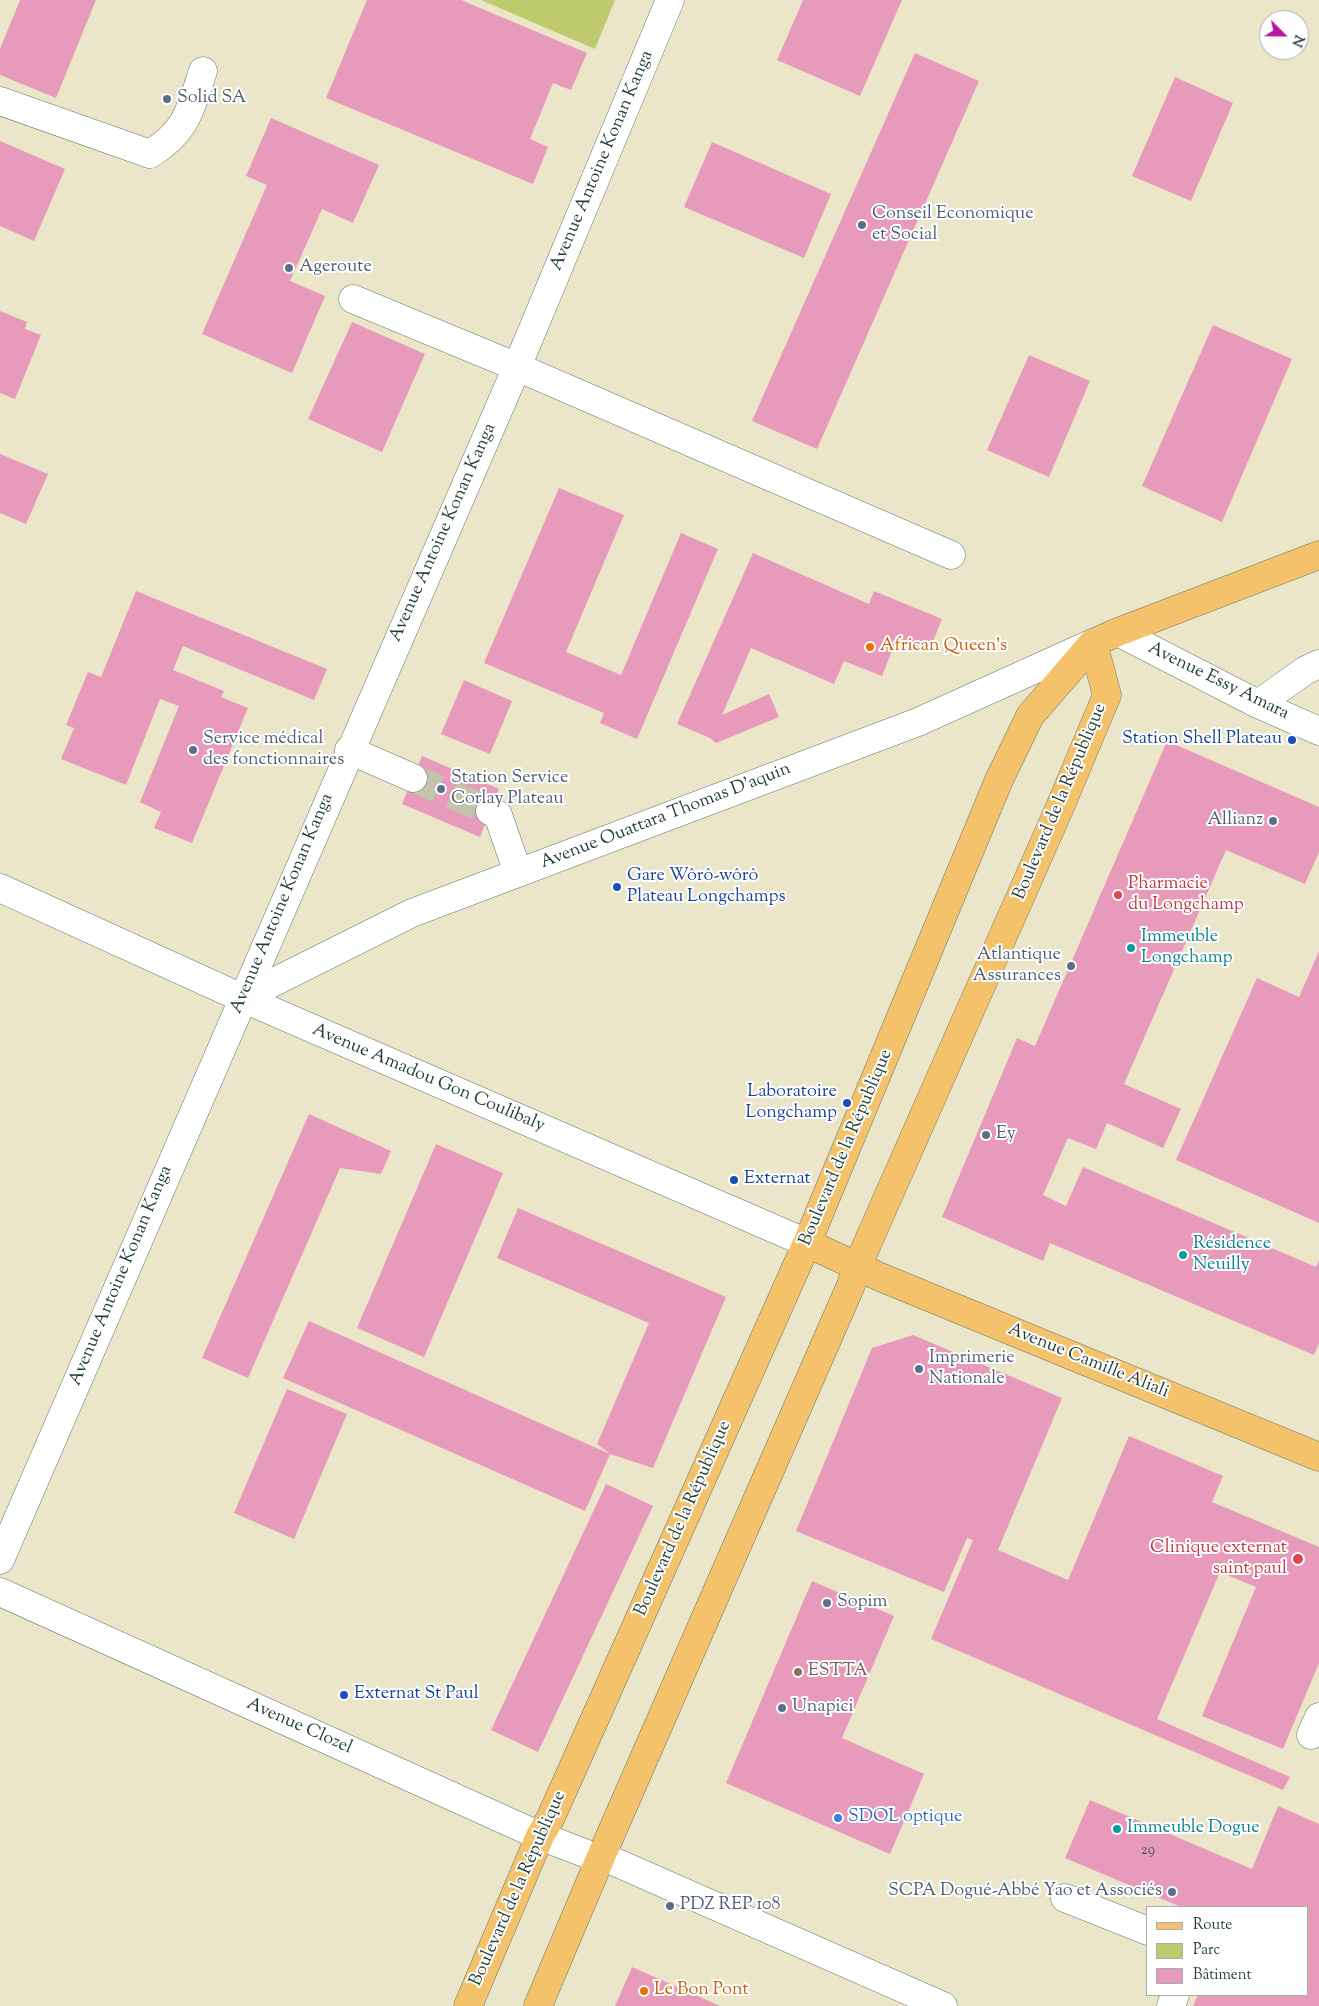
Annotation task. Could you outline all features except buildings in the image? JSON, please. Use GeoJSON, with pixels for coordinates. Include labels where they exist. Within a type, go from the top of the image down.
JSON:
{"type":"FeatureCollection","features":[{"type":"Feature","properties":{"kind":"main road"},"geometry":{"type":"LineString","coordinates":[[1093,644],[1118,632],[1314,562]]}},
{"type":"Feature","properties":{"kind":"main road","name":"Boulevard de la République"},"geometry":{"type":"LineString","coordinates":[[468,2006],[540,1836],[555,1808],[807,1243],[999,780],[1030,716],[1093,644]]}},
{"type":"Feature","properties":{"kind":"main road","name":"Boulevard de la République"},"geometry":{"type":"LineString","coordinates":[[538,2006],[600,1859],[851,1285],[857,1267],[1060,807],[1107,695],[1093,644]]}},
{"type":"Feature","properties":{"kind":"main road","name":"Avenue Amadou Gon Coulibaly"},"geometry":{"type":"LineString","coordinates":[[807,1243],[857,1267]]}},
{"type":"Feature","properties":{"kind":"main road","name":"Avenue Camille Aliali"},"geometry":{"type":"LineString","coordinates":[[857,1267],[1319,1457]]}},
{"type":"Feature","properties":{"kind":"street","name":"Avenue Antoine Konan Kanga"},"geometry":{"type":"LineString","coordinates":[[0,1560],[516,367],[670,0]]}},
{"type":"Feature","properties":{"kind":"street"},"geometry":{"type":"LineString","coordinates":[[0,101],[150,154],[168,143],[184,123],[203,71]]}},
{"type":"Feature","properties":{"kind":"street"},"geometry":{"type":"LineString","coordinates":[[353,299],[516,367],[951,555]]}},
{"type":"Feature","properties":{"kind":"street","name":"Avenue Essy Amara"},"geometry":{"type":"LineString","coordinates":[[1118,632],[1258,704],[1319,730]]}},
{"type":"Feature","properties":{"kind":"street","name":"Avenue Ouattara Thomas D'aquin"},"geometry":{"type":"LineString","coordinates":[[242,998],[412,913],[918,722],[1093,644]]}},
{"type":"Feature","properties":{"kind":"street"},"geometry":{"type":"LineString","coordinates":[[1258,704],[1306,670],[1319,664]]}},
{"type":"Feature","properties":{"kind":"street"},"geometry":{"type":"LineString","coordinates":[[350,750],[413,778]]}},
{"type":"Feature","properties":{"kind":"street"},"geometry":{"type":"LineString","coordinates":[[490,811],[498,815],[518,873]]}},
{"type":"Feature","properties":{"kind":"street","name":"Avenue Amadou Gon Coulibaly"},"geometry":{"type":"LineString","coordinates":[[0,888],[242,998],[807,1243]]}},
{"type":"Feature","properties":{"kind":"street","name":"Avenue Clozel"},"geometry":{"type":"LineString","coordinates":[[6,1600],[540,1836],[600,1859],[606,1858],[943,2006]]}},
{"type":"Feature","properties":{"kind":"street"},"geometry":{"type":"LineString","coordinates":[[1065,1898],[1146,1930]]}},
{"type":"Feature","properties":{"kind":"green space"},"geometry":{"type":"Polygon","coordinates":[[[481,0],[615,0],[595,49],[481,0]]]}},
{"type":"Feature","properties":{"kind":"tunnel"},"geometry":{"type":"LineString","coordinates":[[413,778],[490,811]]}},
{"type":"Feature","properties":{"kind":"place","name":"Solid SA"},"geometry":{"type":"Point","coordinates":[167,99]}},
{"type":"Feature","properties":{"kind":"place","name":"Conseil Economique et Social"},"geometry":{"type":"Point","coordinates":[862,225]}},
{"type":"Feature","properties":{"kind":"place","name":"Ageroute"},"geometry":{"type":"Point","coordinates":[289,268]}},
{"type":"Feature","properties":{"kind":"place","name":"African Queen's"},"geometry":{"type":"Point","coordinates":[870,647]}},
{"type":"Feature","properties":{"kind":"place","name":"Station Shell Plateau"},"geometry":{"type":"Point","coordinates":[1292,740]}},
{"type":"Feature","properties":{"kind":"place","name":"Service médical des fonctionnaires"},"geometry":{"type":"Point","coordinates":[193,750]}},
{"type":"Feature","properties":{"kind":"place","name":"Station Service Corlay Plateau"},"geometry":{"type":"Point","coordinates":[441,789]}},
{"type":"Feature","properties":{"kind":"place","name":"Allianz"},"geometry":{"type":"Point","coordinates":[1273,821]}},
{"type":"Feature","properties":{"kind":"place","name":"Gare Wôrô-wôrô Plateau Longchamps"},"geometry":{"type":"Point","coordinates":[617,887]}},
{"type":"Feature","properties":{"kind":"place","name":"Pharmacie du Longchamp"},"geometry":{"type":"Point","coordinates":[1118,895]}},
{"type":"Feature","properties":{"kind":"place","name":"Immeuble Longchamp"},"geometry":{"type":"Point","coordinates":[1131,948]}},
{"type":"Feature","properties":{"kind":"place","name":"Atlantique Assurances"},"geometry":{"type":"Point","coordinates":[1071,966]}},
{"type":"Feature","properties":{"kind":"place","name":"Laboratoire Longchamp"},"geometry":{"type":"Point","coordinates":[847,1103]}},
{"type":"Feature","properties":{"kind":"place","name":"Ey"},"geometry":{"type":"Point","coordinates":[986,1135]}},
{"type":"Feature","properties":{"kind":"place","name":"Externat"},"geometry":{"type":"Point","coordinates":[734,1180]}},
{"type":"Feature","properties":{"kind":"place","name":"Résidence Neuilly"},"geometry":{"type":"Point","coordinates":[1183,1255]}},
{"type":"Feature","properties":{"kind":"place","name":"Imprimerie Nationale"},"geometry":{"type":"Point","coordinates":[919,1369]}},
{"type":"Feature","properties":{"kind":"place","name":"Clinique externat saint paul"},"geometry":{"type":"Point","coordinates":[1298,1559]}},
{"type":"Feature","properties":{"kind":"place","name":"Sopim"},"geometry":{"type":"Point","coordinates":[827,1603]}},
{"type":"Feature","properties":{"kind":"place","name":"ESTTA"},"geometry":{"type":"Point","coordinates":[798,1672]}},
{"type":"Feature","properties":{"kind":"place","name":"Externat St Paul"},"geometry":{"type":"Point","coordinates":[344,1695]}},
{"type":"Feature","properties":{"kind":"place","name":"Unapici"},"geometry":{"type":"Point","coordinates":[782,1708]}},
{"type":"Feature","properties":{"kind":"place","name":"SDOL optique"},"geometry":{"type":"Point","coordinates":[838,1818]}},
{"type":"Feature","properties":{"kind":"place","name":"Immeuble Dogue"},"geometry":{"type":"Point","coordinates":[1117,1829]}},
{"type":"Feature","properties":{"kind":"place","name":"SCPA Dogué-Abbé Yao et Associés"},"geometry":{"type":"Point","coordinates":[1172,1892]}},
{"type":"Feature","properties":{"kind":"place","name":"PDZ REP 108"},"geometry":{"type":"Point","coordinates":[670,1906]}},
{"type":"Feature","properties":{"kind":"place","name":"Le Bon Pont"},"geometry":{"type":"Point","coordinates":[644,1991]}}]}
